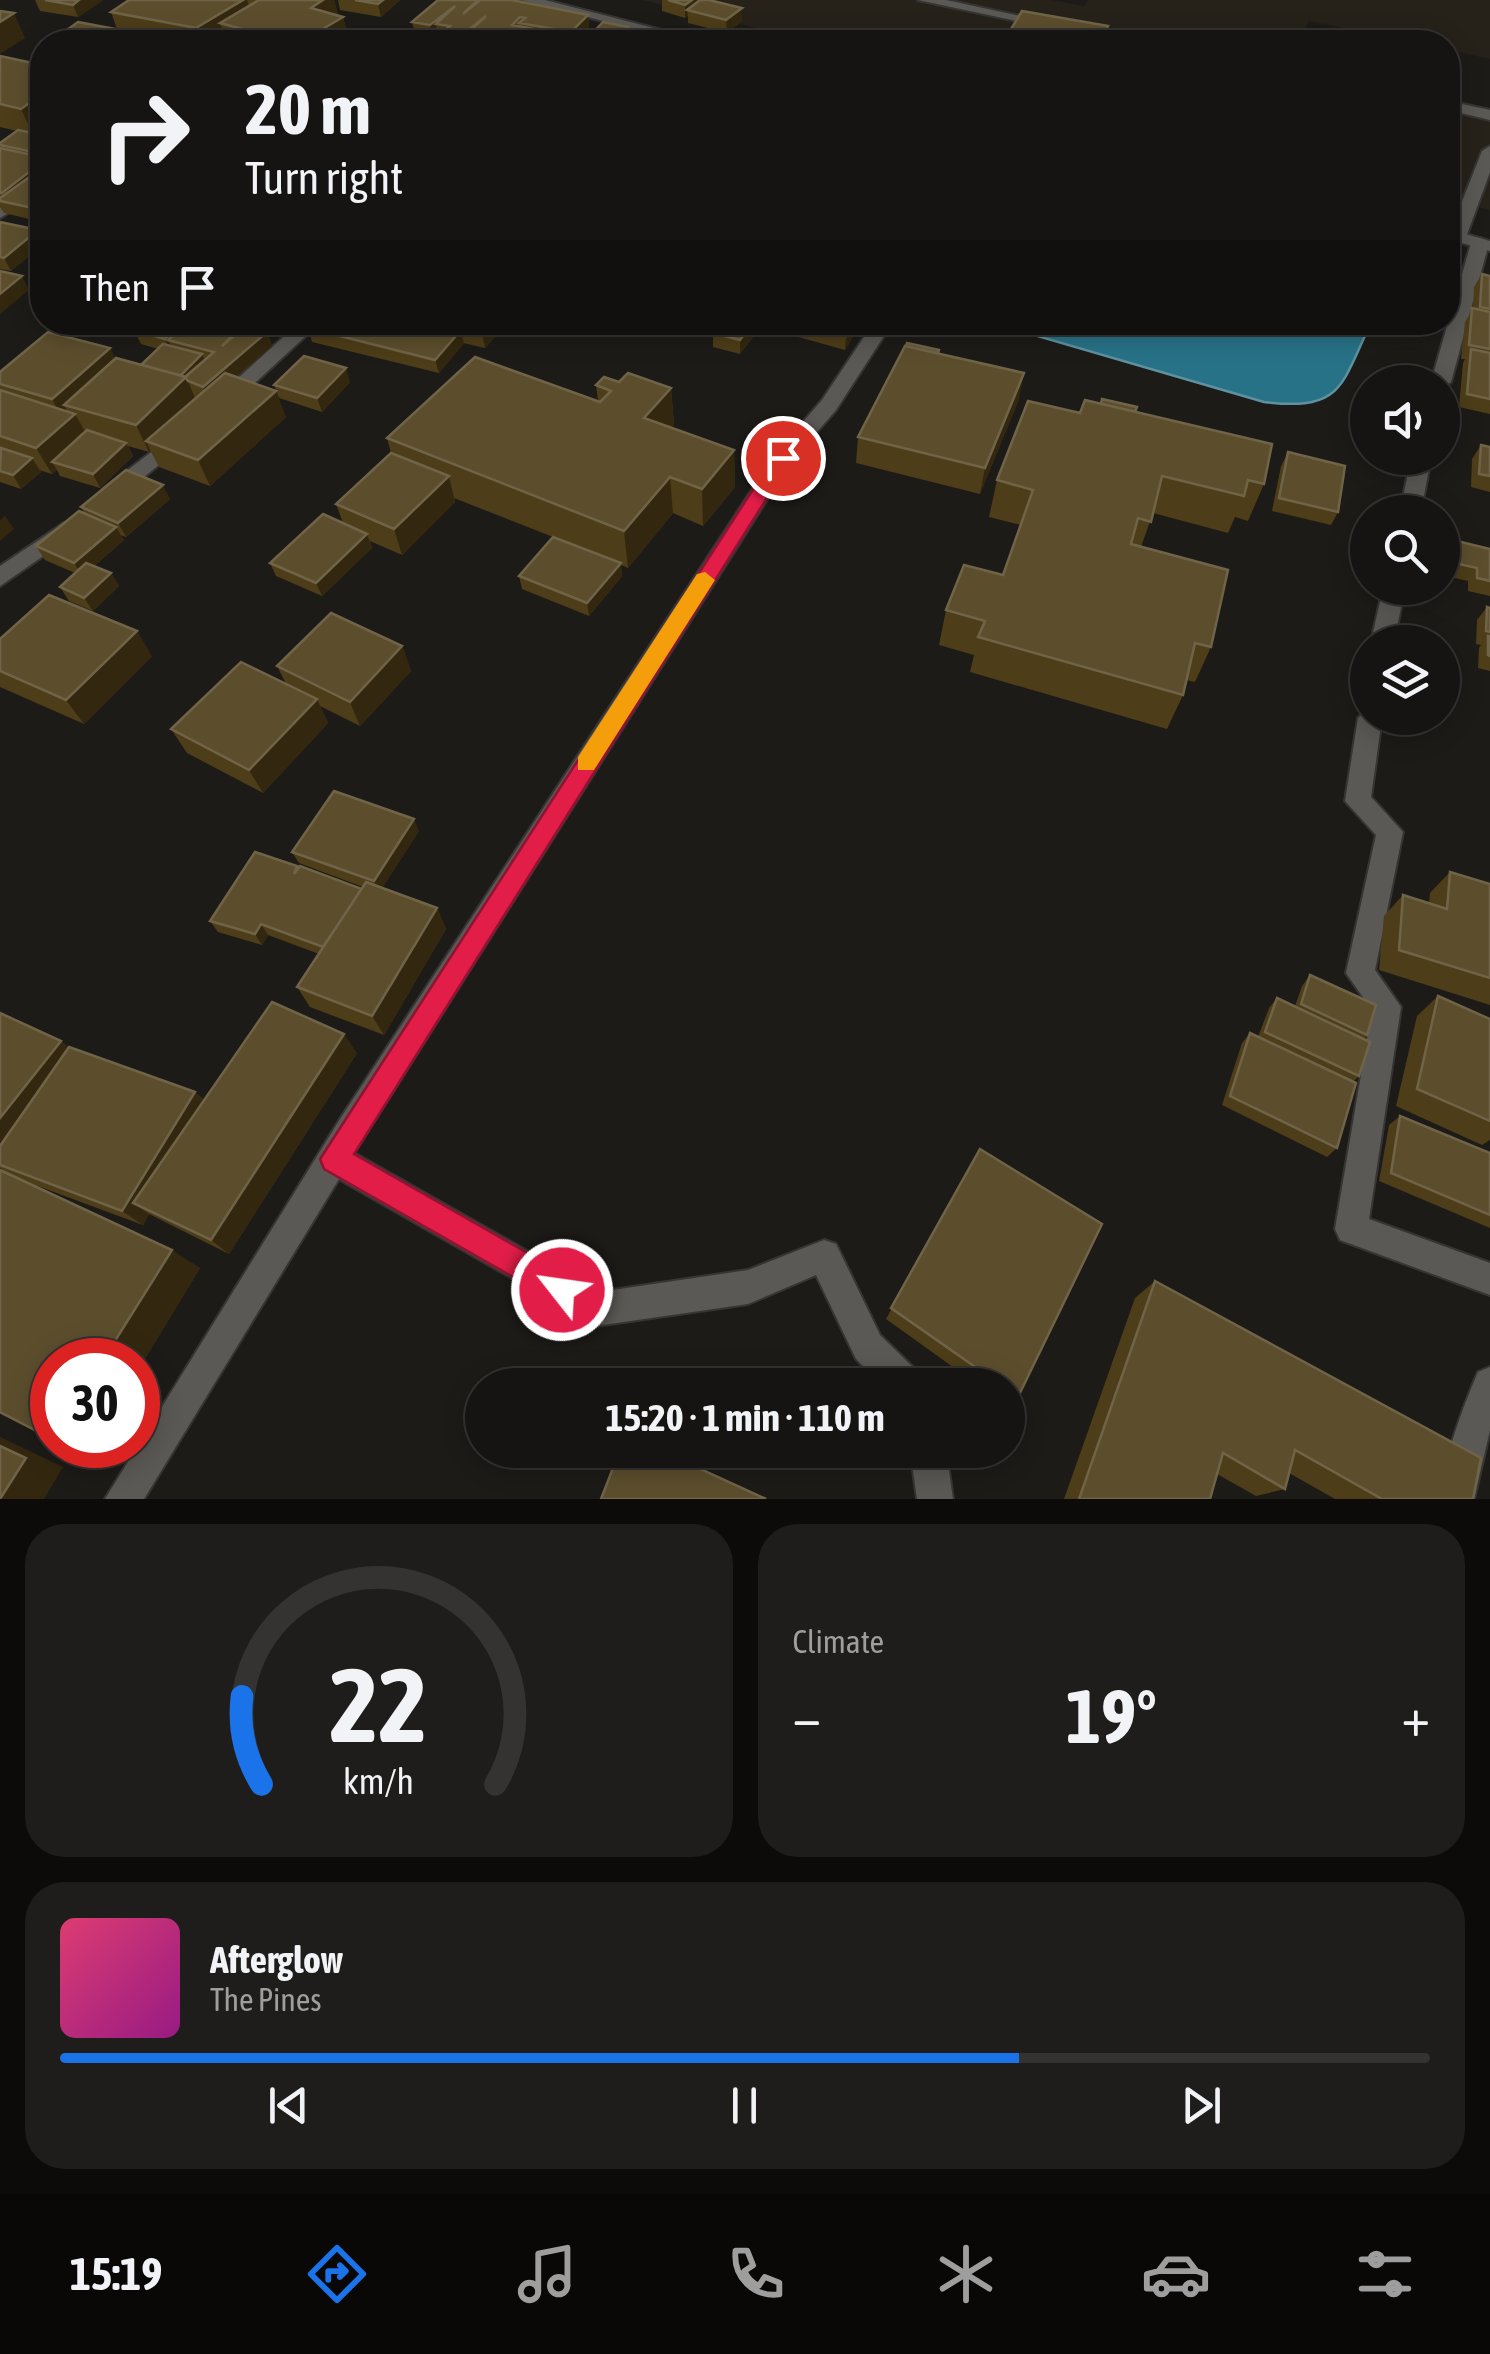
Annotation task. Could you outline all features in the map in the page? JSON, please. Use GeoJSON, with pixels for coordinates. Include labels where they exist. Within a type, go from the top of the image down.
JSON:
{"type":"FeatureCollection","features":[{"type":"Feature","properties":{"kind":"street"},"geometry":{"type":"LineString","coordinates":[[528,0],[628,30]]}},
{"type":"Feature","properties":{"kind":"street"},"geometry":{"type":"LineString","coordinates":[[924,0],[1074,30]]}},
{"type":"Feature","properties":{"kind":"street"},"geometry":{"type":"LineString","coordinates":[[1460,108],[1490,114]]}},
{"type":"Feature","properties":{"kind":"street"},"geometry":{"type":"LineString","coordinates":[[1460,218],[1490,151]]}},
{"type":"Feature","properties":{"kind":"street"},"geometry":{"type":"LineString","coordinates":[[0,213],[30,192]]}},
{"type":"Feature","properties":{"kind":"street"},"geometry":{"type":"LineString","coordinates":[[1460,238],[1485,244],[1460,322]]}},
{"type":"Feature","properties":{"kind":"street"},"geometry":{"type":"LineString","coordinates":[[0,578],[92,509],[277,358],[299,335]]}},
{"type":"Feature","properties":{"kind":"street"},"geometry":{"type":"LineString","coordinates":[[123,1499],[334,1159],[783,458],[829,406],[875,335]]}},
{"type":"Feature","properties":{"kind":"street"},"geometry":{"type":"LineString","coordinates":[[1446,365],[1456,335]]}},
{"type":"Feature","properties":{"kind":"street"},"geometry":{"type":"LineString","coordinates":[[1368,735],[1358,801],[1390,832],[1360,973],[1387,1007],[1351,1229],[1490,1279]]}},
{"type":"Feature","properties":{"kind":"street"},"geometry":{"type":"LineString","coordinates":[[334,1159],[596,1309],[748,1287],[824,1256],[868,1348],[890,1368]]}},
{"type":"Feature","properties":{"kind":"street"},"geometry":{"type":"LineString","coordinates":[[1456,1499],[1465,1448],[1490,1384]]}},
{"type":"Feature","properties":{"kind":"street"},"geometry":{"type":"LineString","coordinates":[[931,1468],[935,1499]]}},
{"type":"Feature","properties":{"kind":"shaded area"},"geometry":{"type":"Polygon","coordinates":[[[642,0],[1052,0],[1084,6],[1088,0],[1490,0],[1490,59],[1460,53],[1460,30],[1353,30],[1309,21],[1304,30],[764,30],[642,0]]]}},
{"type":"Feature","properties":{"kind":"shaded area"},"geometry":{"type":"Polygon","coordinates":[[[1460,101],[1490,108],[1490,210],[1460,203],[1460,101]]]}},
{"type":"Feature","properties":{"kind":"water"},"geometry":{"type":"Polygon","coordinates":[[[1034,335],[1365,335],[1336,390],[1324,398],[1290,404],[1264,402],[1034,335]]]}},
{"type":"Feature","properties":{"kind":"building"},"geometry":{"type":"Polygon","coordinates":[[[45,0],[79,0],[73,5],[45,0]]]}},
{"type":"Feature","properties":{"kind":"building"},"geometry":{"type":"Polygon","coordinates":[[[129,0],[243,0],[196,28],[111,12],[129,0]]]}},
{"type":"Feature","properties":{"kind":"building"},"geometry":{"type":"Polygon","coordinates":[[[259,0],[323,0],[311,8],[343,17],[321,30],[245,30],[220,23],[259,0]]]}},
{"type":"Feature","properties":{"kind":"building"},"geometry":{"type":"Polygon","coordinates":[[[438,0],[478,0],[463,14],[480,0],[512,0],[588,15],[573,30],[519,23],[525,18],[520,17],[512,25],[540,30],[471,30],[486,16],[468,30],[445,30],[450,26],[436,24],[455,6],[430,25],[412,22],[438,0]]]}},
{"type":"Feature","properties":{"kind":"building"},"geometry":{"type":"Polygon","coordinates":[[[700,0],[742,8],[726,20],[687,10],[700,0]]]}},
{"type":"Feature","properties":{"kind":"building"},"geometry":{"type":"Polygon","coordinates":[[[0,11],[14,13],[0,22],[0,11]]]}},
{"type":"Feature","properties":{"kind":"building"},"geometry":{"type":"Polygon","coordinates":[[[1022,11],[1108,26],[1106,30],[1010,30],[1022,11]]]}},
{"type":"Feature","properties":{"kind":"building"},"geometry":{"type":"Polygon","coordinates":[[[78,22],[120,30],[67,30],[78,22]]]}},
{"type":"Feature","properties":{"kind":"building"},"geometry":{"type":"Polygon","coordinates":[[[603,22],[628,27],[625,30],[595,30],[603,22]]]}},
{"type":"Feature","properties":{"kind":"building"},"geometry":{"type":"Polygon","coordinates":[[[0,56],[30,62],[30,103],[21,109],[0,104],[0,56]]]}},
{"type":"Feature","properties":{"kind":"building"},"geometry":{"type":"Polygon","coordinates":[[[18,130],[30,132],[30,151],[0,143],[18,130]]]}},
{"type":"Feature","properties":{"kind":"building"},"geometry":{"type":"Polygon","coordinates":[[[0,148],[30,154],[30,171],[0,193],[0,148]]]}},
{"type":"Feature","properties":{"kind":"building"},"geometry":{"type":"Polygon","coordinates":[[[30,177],[30,207],[0,198],[30,177]]]}},
{"type":"Feature","properties":{"kind":"building"},"geometry":{"type":"Polygon","coordinates":[[[0,222],[30,228],[30,237],[4,258],[0,257],[0,222]]]}},
{"type":"Feature","properties":{"kind":"building"},"geometry":{"type":"Polygon","coordinates":[[[0,271],[22,276],[0,294],[0,271]]]}},
{"type":"Feature","properties":{"kind":"building"},"geometry":{"type":"Polygon","coordinates":[[[1482,274],[1490,276],[1490,309],[1480,307],[1482,274]]]}},
{"type":"Feature","properties":{"kind":"building"},"geometry":{"type":"Polygon","coordinates":[[[1472,308],[1490,312],[1490,349],[1469,345],[1472,308]]]}},
{"type":"Feature","properties":{"kind":"building"},"geometry":{"type":"Polygon","coordinates":[[[44,335],[110,348],[52,399],[0,384],[0,372],[44,335]]]}},
{"type":"Feature","properties":{"kind":"building"},"geometry":{"type":"Polygon","coordinates":[[[173,335],[232,335],[222,346],[235,335],[264,335],[203,387],[185,377],[214,352],[168,340],[173,335]]]}},
{"type":"Feature","properties":{"kind":"building"},"geometry":{"type":"Polygon","coordinates":[[[336,335],[457,335],[435,360],[336,335]]]}},
{"type":"Feature","properties":{"kind":"building"},"geometry":{"type":"Polygon","coordinates":[[[907,343],[939,350],[938,353],[906,346],[907,343]]]}},
{"type":"Feature","properties":{"kind":"building"},"geometry":{"type":"Polygon","coordinates":[[[163,344],[202,354],[180,376],[141,365],[163,344]]]}},
{"type":"Feature","properties":{"kind":"building"},"geometry":{"type":"Polygon","coordinates":[[[905,346],[1024,373],[985,468],[858,437],[905,346]]]}},
{"type":"Feature","properties":{"kind":"building"},"geometry":{"type":"Polygon","coordinates":[[[1471,349],[1490,353],[1490,399],[1467,394],[1471,349]]]}},
{"type":"Feature","properties":{"kind":"building"},"geometry":{"type":"Polygon","coordinates":[[[304,356],[346,368],[317,398],[274,385],[304,356]]]}},
{"type":"Feature","properties":{"kind":"building"},"geometry":{"type":"Polygon","coordinates":[[[475,357],[600,402],[611,391],[596,385],[604,377],[619,382],[628,373],[671,388],[644,418],[734,450],[702,489],[670,477],[624,531],[387,438],[475,357]]]}},
{"type":"Feature","properties":{"kind":"building"},"geometry":{"type":"Polygon","coordinates":[[[116,358],[186,377],[136,425],[64,405],[116,358]]]}},
{"type":"Feature","properties":{"kind":"building"},"geometry":{"type":"Polygon","coordinates":[[[225,373],[276,391],[198,460],[146,441],[225,373]]]}},
{"type":"Feature","properties":{"kind":"building"},"geometry":{"type":"Polygon","coordinates":[[[0,390],[75,414],[36,448],[0,436],[0,390]]]}},
{"type":"Feature","properties":{"kind":"building"},"geometry":{"type":"Polygon","coordinates":[[[1102,399],[1137,407],[1135,412],[1101,404],[1102,399]]]}},
{"type":"Feature","properties":{"kind":"building"},"geometry":{"type":"Polygon","coordinates":[[[1085,400],[1272,444],[1264,484],[1248,480],[1244,496],[1162,476],[1151,522],[1138,518],[1131,544],[1228,570],[1211,647],[1195,643],[1183,695],[978,637],[985,621],[946,610],[964,565],[1003,575],[1033,490],[997,480],[1028,401],[1080,413],[1085,400]]]}},
{"type":"Feature","properties":{"kind":"building"},"geometry":{"type":"Polygon","coordinates":[[[87,430],[126,443],[93,474],[52,462],[87,430]]]}},
{"type":"Feature","properties":{"kind":"building"},"geometry":{"type":"Polygon","coordinates":[[[1481,445],[1490,447],[1490,476],[1479,474],[1481,445]]]}},
{"type":"Feature","properties":{"kind":"building"},"geometry":{"type":"Polygon","coordinates":[[[1,448],[32,458],[13,475],[0,471],[1,448]]]}},
{"type":"Feature","properties":{"kind":"building"},"geometry":{"type":"Polygon","coordinates":[[[1288,452],[1345,466],[1338,512],[1279,498],[1288,452]]]}},
{"type":"Feature","properties":{"kind":"building"},"geometry":{"type":"Polygon","coordinates":[[[391,453],[449,476],[394,529],[336,504],[391,453]]]}},
{"type":"Feature","properties":{"kind":"building"},"geometry":{"type":"Polygon","coordinates":[[[126,470],[163,485],[118,523],[81,507],[126,470]]]}},
{"type":"Feature","properties":{"kind":"building"},"geometry":{"type":"Polygon","coordinates":[[[79,511],[116,527],[74,563],[36,546],[79,511]]]}},
{"type":"Feature","properties":{"kind":"building"},"geometry":{"type":"Polygon","coordinates":[[[323,514],[367,534],[316,583],[270,563],[323,514]]]}},
{"type":"Feature","properties":{"kind":"building"},"geometry":{"type":"Polygon","coordinates":[[[553,537],[621,563],[587,603],[519,576],[553,537]]]}},
{"type":"Feature","properties":{"kind":"building"},"geometry":{"type":"Polygon","coordinates":[[[1460,542],[1490,549],[1490,581],[1477,578],[1477,568],[1460,564],[1460,542]]]}},
{"type":"Feature","properties":{"kind":"building"},"geometry":{"type":"Polygon","coordinates":[[[86,563],[111,573],[84,598],[60,587],[86,563]]]}},
{"type":"Feature","properties":{"kind":"building"},"geometry":{"type":"Polygon","coordinates":[[[49,595],[137,631],[66,700],[0,671],[0,639],[49,595]]]}},
{"type":"Feature","properties":{"kind":"building"},"geometry":{"type":"Polygon","coordinates":[[[1487,607],[1490,608],[1490,632],[1486,631],[1487,607]]]}},
{"type":"Feature","properties":{"kind":"building"},"geometry":{"type":"Polygon","coordinates":[[[331,613],[402,646],[350,702],[277,666],[331,613]]]}},
{"type":"Feature","properties":{"kind":"building"},"geometry":{"type":"Polygon","coordinates":[[[241,662],[317,699],[249,770],[171,729],[241,662]]]}},
{"type":"Feature","properties":{"kind":"building"},"geometry":{"type":"Polygon","coordinates":[[[334,791],[414,819],[374,881],[292,852],[334,791]]]}},
{"type":"Feature","properties":{"kind":"building"},"geometry":{"type":"Polygon","coordinates":[[[255,852],[297,866],[294,874],[300,866],[362,889],[323,947],[261,924],[255,934],[210,921],[255,852]]]}},
{"type":"Feature","properties":{"kind":"building"},"geometry":{"type":"Polygon","coordinates":[[[1450,872],[1490,884],[1490,978],[1399,950],[1403,895],[1447,909],[1450,872]]]}},
{"type":"Feature","properties":{"kind":"building"},"geometry":{"type":"Polygon","coordinates":[[[366,882],[437,908],[372,1016],[297,987],[366,882]]]}},
{"type":"Feature","properties":{"kind":"building"},"geometry":{"type":"Polygon","coordinates":[[[1310,975],[1376,1005],[1367,1035],[1301,1004],[1310,975]]]}},
{"type":"Feature","properties":{"kind":"building"},"geometry":{"type":"Polygon","coordinates":[[[1438,996],[1490,1019],[1490,1121],[1417,1089],[1438,996]]]}},
{"type":"Feature","properties":{"kind":"building"},"geometry":{"type":"Polygon","coordinates":[[[1277,998],[1370,1042],[1359,1076],[1265,1032],[1277,998]]]}},
{"type":"Feature","properties":{"kind":"building"},"geometry":{"type":"Polygon","coordinates":[[[272,1002],[344,1034],[211,1240],[133,1203],[272,1002]]]}},
{"type":"Feature","properties":{"kind":"building"},"geometry":{"type":"Polygon","coordinates":[[[0,1013],[61,1041],[0,1118],[0,1013]]]}},
{"type":"Feature","properties":{"kind":"building"},"geometry":{"type":"Polygon","coordinates":[[[1250,1033],[1356,1083],[1337,1148],[1230,1096],[1250,1033]]]}},
{"type":"Feature","properties":{"kind":"building"},"geometry":{"type":"Polygon","coordinates":[[[69,1047],[195,1092],[122,1211],[0,1165],[0,1146],[69,1047]]]}},
{"type":"Feature","properties":{"kind":"building"},"geometry":{"type":"Polygon","coordinates":[[[1400,1116],[1490,1153],[1490,1215],[1391,1173],[1400,1116]]]}},
{"type":"Feature","properties":{"kind":"building"},"geometry":{"type":"Polygon","coordinates":[[[980,1149],[1102,1224],[1025,1383],[1025,1368],[977,1368],[891,1308],[980,1149]]]}},
{"type":"Feature","properties":{"kind":"building"},"geometry":{"type":"Polygon","coordinates":[[[0,1170],[172,1250],[117,1338],[30,1338],[30,1428],[0,1412],[0,1170]]]}},
{"type":"Feature","properties":{"kind":"building"},"geometry":{"type":"Polygon","coordinates":[[[1155,1281],[1481,1458],[1473,1499],[1382,1499],[1295,1450],[1285,1489],[1223,1453],[1210,1499],[1079,1499],[1155,1281]]]}},
{"type":"Feature","properties":{"kind":"building"},"geometry":{"type":"Polygon","coordinates":[[[0,1446],[26,1458],[0,1499],[0,1446]]]}},
{"type":"Feature","properties":{"kind":"building"},"geometry":{"type":"Polygon","coordinates":[[[613,1468],[698,1468],[766,1499],[601,1499],[613,1468]]]}},
{"type":"Feature","properties":{"kind":"slow traffic"},"geometry":{"type":"LineString","coordinates":[[586,764],[705,580]]}},
{"type":"Feature","properties":{"kind":"route"},"geometry":{"type":"LineString","coordinates":[[562,1290],[334,1159],[783,458]]}}]}
